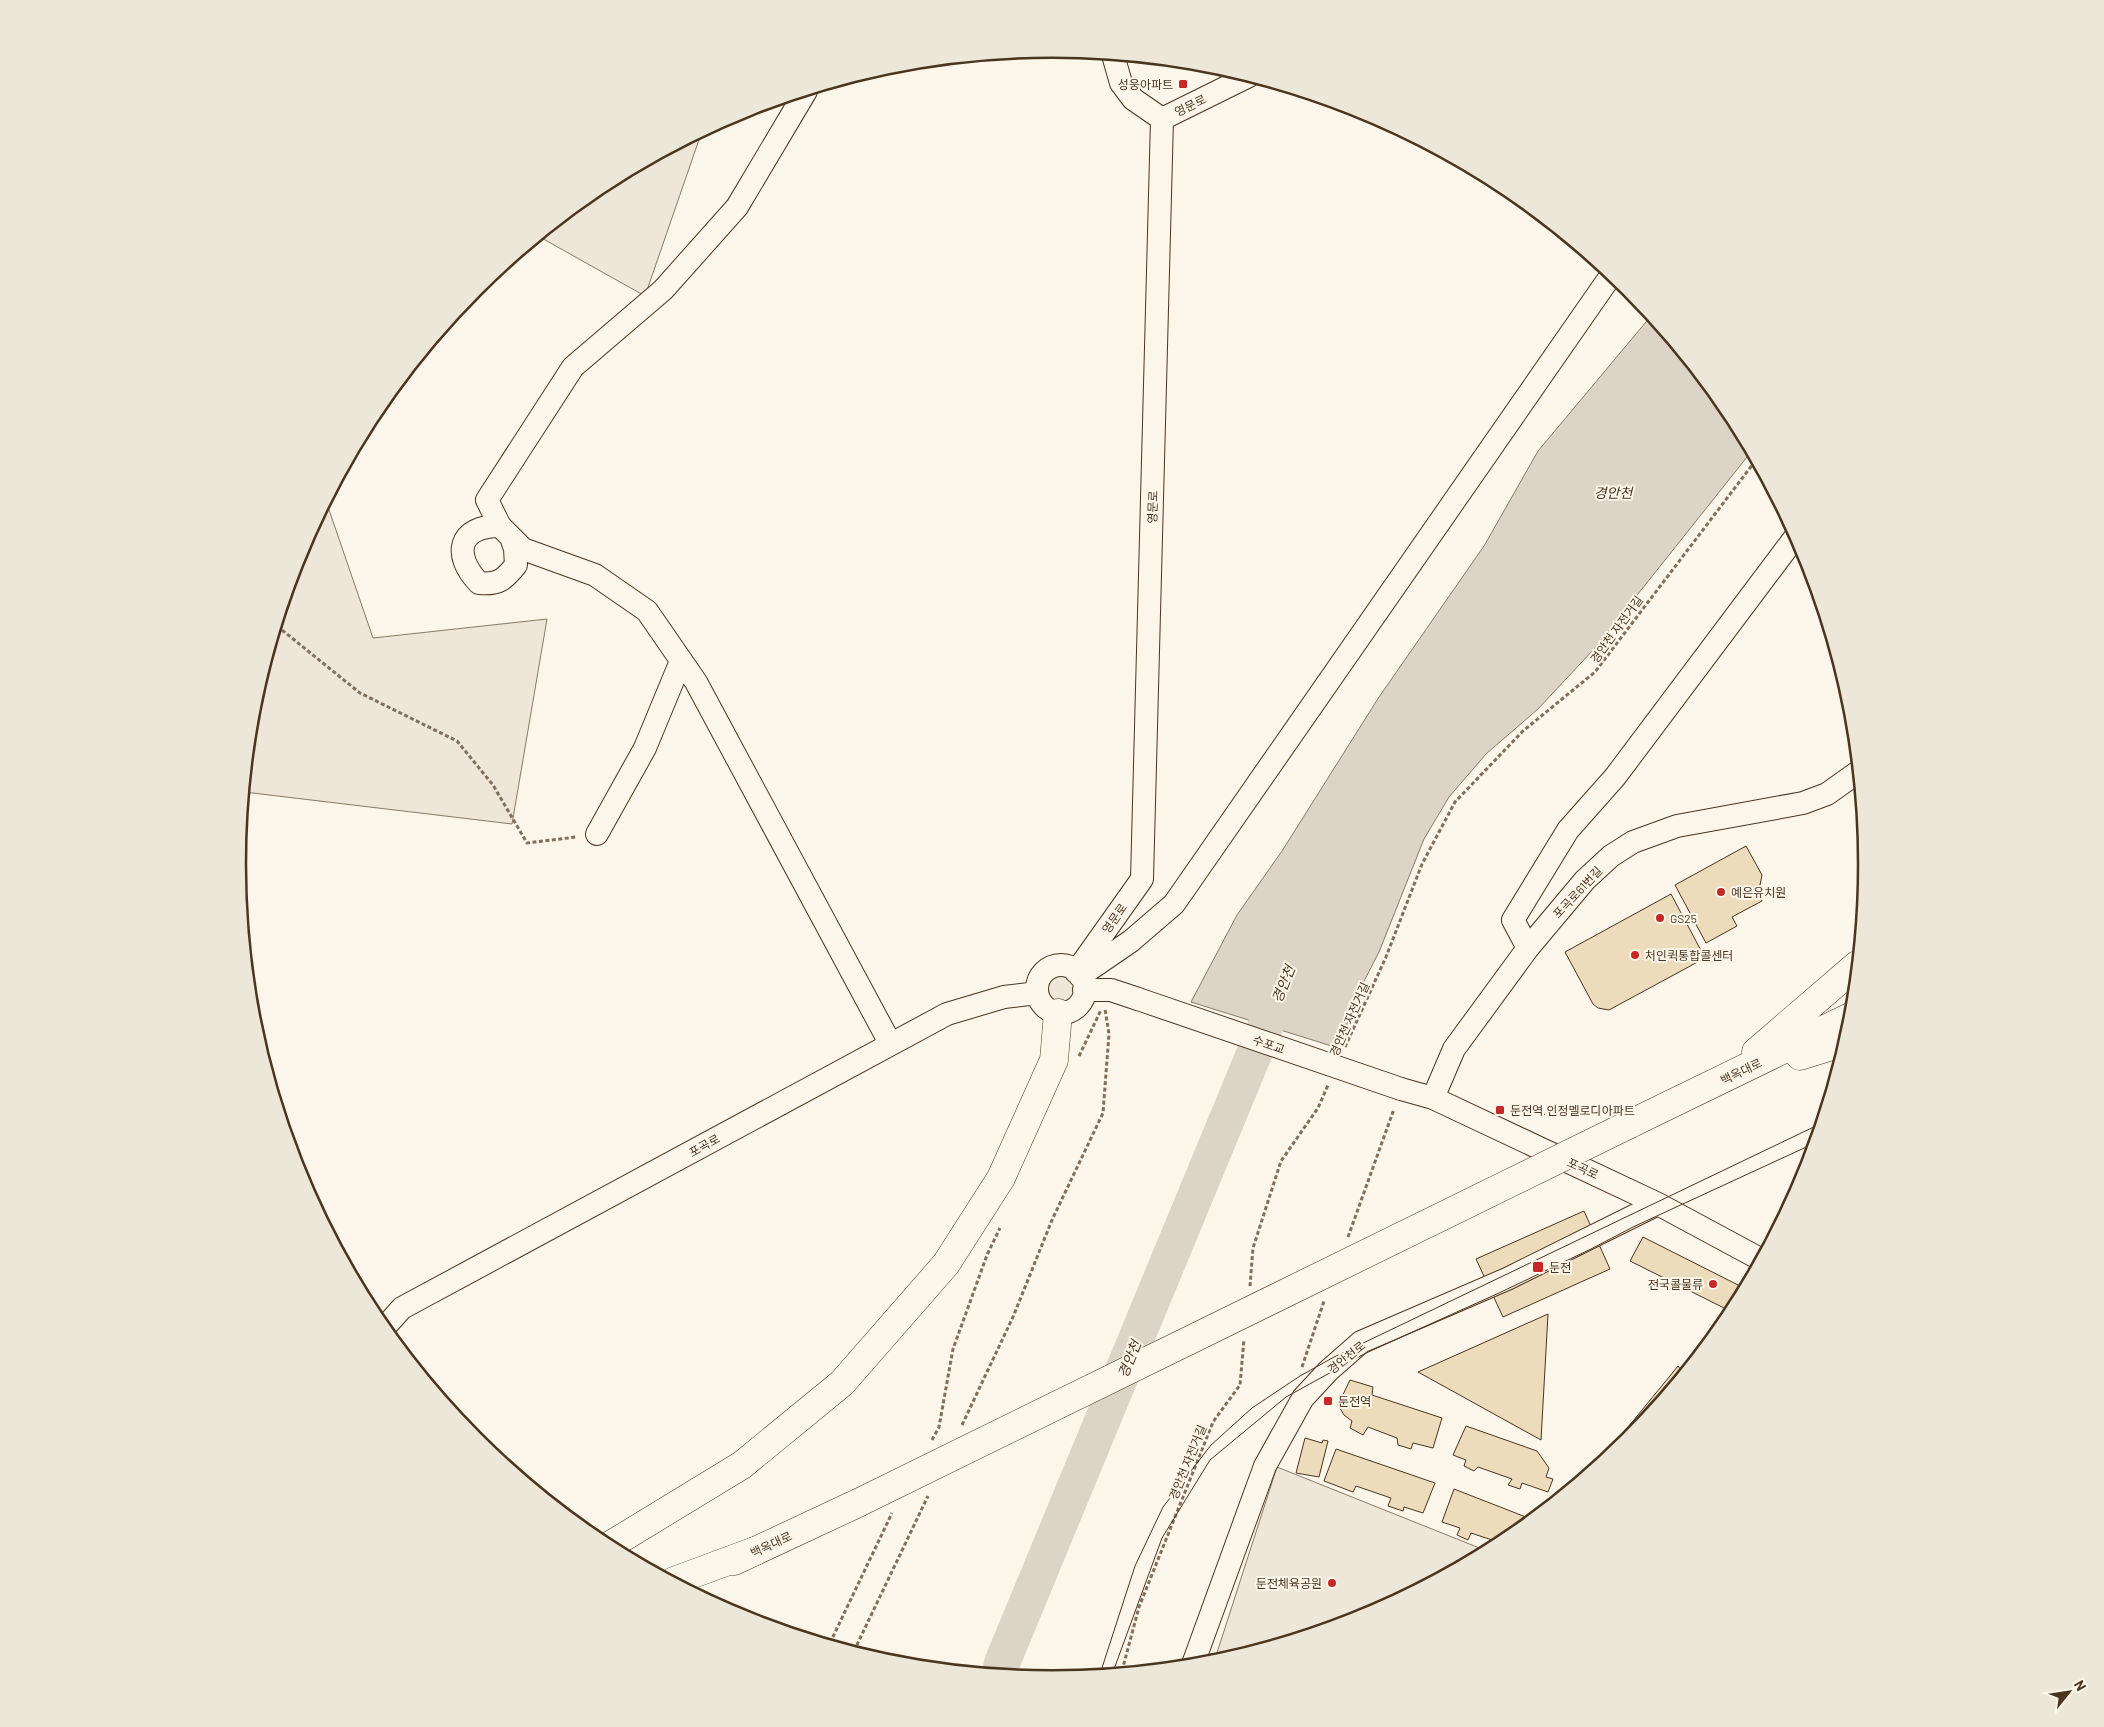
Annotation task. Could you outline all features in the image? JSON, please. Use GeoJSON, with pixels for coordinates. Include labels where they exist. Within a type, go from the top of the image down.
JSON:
{"type":"FeatureCollection","features":[{"type":"Feature","properties":{"kind":"main road"},"geometry":{"type":"LineString","coordinates":[[1725,1079],[1851,970]]}},
{"type":"Feature","properties":{"kind":"main road"},"geometry":{"type":"LineString","coordinates":[[616,1542],[742,1465],[842,1383],[946,1264],[1001,1178],[1054,1060],[1058,1013]]}},
{"type":"Feature","properties":{"kind":"main road","name":"백옥대로"},"geometry":{"type":"LineString","coordinates":[[690,1583],[858,1503],[1843,1020]]}},
{"type":"Feature","properties":{"kind":"main road"},"geometry":{"type":"LineString","coordinates":[[1725,1079],[1838,1044]]}},
{"type":"Feature","properties":{"kind":"main road"},"geometry":{"type":"LineString","coordinates":[[681,1578],[755,1551]]}},
{"type":"Feature","properties":{"kind":"main road"},"geometry":{"type":"LineString","coordinates":[[699,1587],[755,1551]]}},
{"type":"Feature","properties":{"kind":"street"},"geometry":{"type":"LineString","coordinates":[[1114,60],[1121,83],[1133,99],[1162,119]]}},
{"type":"Feature","properties":{"kind":"street","name":"영문로"},"geometry":{"type":"LineString","coordinates":[[1080,979],[1142,878],[1162,119],[1240,80]]}},
{"type":"Feature","properties":{"kind":"street"},"geometry":{"type":"LineString","coordinates":[[802,97],[737,207],[663,290],[574,367],[487,500],[505,531],[523,549],[595,574],[647,611],[696,682],[890,1043]]}},
{"type":"Feature","properties":{"kind":"street"},"geometry":{"type":"LineString","coordinates":[[1080,979],[1132,941],[1174,904],[1607,281]]}},
{"type":"Feature","properties":{"kind":"street"},"geometry":{"type":"LineString","coordinates":[[1528,948],[1513,920],[1568,830],[1615,777],[1791,542]]}},
{"type":"Feature","properties":{"kind":"street"},"geometry":{"type":"LineString","coordinates":[[597,834],[645,748],[681,661]]}},
{"type":"Feature","properties":{"kind":"street","name":"포곡로61번길"},"geometry":{"type":"LineString","coordinates":[[1432,1098],[1454,1049],[1528,948],[1585,880],[1611,856],[1633,842],[1653,833],[1677,826],[1804,803],[1826,794],[1853,776]]}},
{"type":"Feature","properties":{"kind":"street"},"geometry":{"type":"LineString","coordinates":[[1065,966],[1080,979],[1079,1005],[1072,1010],[1058,1013],[1042,1005],[1037,993],[1038,981],[1048,969],[1065,966]]}},
{"type":"Feature","properties":{"kind":"street","name":"수포교"},"geometry":{"type":"LineString","coordinates":[[1080,979],[1401,1089]]}},
{"type":"Feature","properties":{"kind":"street","name":"포곡로"},"geometry":{"type":"LineString","coordinates":[[390,1322],[402,1308],[890,1043],[947,1014],[1004,997],[1037,993]]}},
{"type":"Feature","properties":{"kind":"street","name":"포곡로"},"geometry":{"type":"LineString","coordinates":[[1401,1089],[1432,1098],[1658,1204],[1756,1256]]}},
{"type":"Feature","properties":{"kind":"street","name":"경안천로"},"geometry":{"type":"LineString","coordinates":[[1196,1656],[1265,1466],[1303,1398],[1328,1371],[1361,1342],[1507,1279],[1658,1204]]}},
{"type":"Feature","properties":{"kind":"path","name":"경안천 자전거길"},"geometry":{"type":"LineString","coordinates":[[1342,1054],[1386,957],[1422,864],[1454,802],[1522,731],[1595,672],[1708,520],[1752,465]]}},
{"type":"Feature","properties":{"kind":"path"},"geometry":{"type":"LineString","coordinates":[[281,629],[360,693],[457,741],[493,784],[527,844],[597,834]]}},
{"type":"Feature","properties":{"kind":"path"},"geometry":{"type":"LineString","coordinates":[[961,1425],[1013,1317],[1052,1220],[1103,1113],[1109,1034],[1105,1003],[1076,1063]]}},
{"type":"Feature","properties":{"kind":"path"},"geometry":{"type":"LineString","coordinates":[[1249,1287],[1253,1248],[1281,1161],[1318,1108],[1330,1081]]}},
{"type":"Feature","properties":{"kind":"path"},"geometry":{"type":"LineString","coordinates":[[930,1443],[939,1427],[953,1349],[987,1255],[1003,1220]]}},
{"type":"Feature","properties":{"kind":"path","name":"경안천 자전거길"},"geometry":{"type":"LineString","coordinates":[[1123,1666],[1139,1607],[1213,1422],[1240,1385],[1245,1336]]}},
{"type":"Feature","properties":{"kind":"path"},"geometry":{"type":"LineString","coordinates":[[857,1645],[931,1488]]}},
{"type":"Feature","properties":{"kind":"path"},"geometry":{"type":"LineString","coordinates":[[832,1639],[893,1509]]}},
{"type":"Feature","properties":{"kind":"shaded area"},"geometry":{"type":"Polygon","coordinates":[[[699,140],[645,296],[543,239],[604,193],[649,165],[699,140]]]}},
{"type":"Feature","properties":{"kind":"shaded area"},"geometry":{"type":"Polygon","coordinates":[[[328,508],[373,638],[547,619],[512,824],[250,793],[261,706],[273,655],[307,555],[328,508]]]}},
{"type":"Feature","properties":{"kind":"shaded area"},"geometry":{"type":"Polygon","coordinates":[[[1060,973],[1066,974],[1071,978],[1075,983],[1075,995],[1071,1000],[1066,1004],[1060,1005],[1054,1004],[1049,1000],[1045,995],[1044,989],[1045,983],[1049,978],[1054,974],[1060,973]]]}},
{"type":"Feature","properties":{"kind":"shaded area","name":"둔전체육공원"},"geometry":{"type":"Polygon","coordinates":[[[1277,1467],[1478,1548],[1455,1562],[1360,1608],[1311,1627],[1261,1642],[1217,1652],[1277,1467]]]}},
{"type":"Feature","properties":{"kind":"water","name":"경안천"},"geometry":{"type":"Polygon","coordinates":[[[1647,321],[1691,373],[1722,416],[1747,457],[1595,648],[1538,709],[1486,754],[1449,797],[1424,839],[1379,952],[1359,991],[1338,1048],[1191,1002],[1237,915],[1282,851],[1379,697],[1484,546],[1538,451],[1647,321]]]}},
{"type":"Feature","properties":{"kind":"building"},"geometry":{"type":"Polygon","coordinates":[[[1746,846],[1762,875],[1760,885],[1755,887],[1762,901],[1732,917],[1737,926],[1706,943],[1675,885],[1746,846]]]}},
{"type":"Feature","properties":{"kind":"building"},"geometry":{"type":"Polygon","coordinates":[[[1671,894],[1705,958],[1609,1010],[1598,1008],[1593,1004],[1565,952],[1671,894]]]}},
{"type":"Feature","properties":{"kind":"building"},"geometry":{"type":"Polygon","coordinates":[[[1584,1211],[1610,1269],[1503,1317],[1476,1259],[1584,1211]]]}},
{"type":"Feature","properties":{"kind":"building"},"geometry":{"type":"Polygon","coordinates":[[[1643,1237],[1738,1285],[1724,1308],[1630,1261],[1643,1237]]]}},
{"type":"Feature","properties":{"kind":"building"},"geometry":{"type":"Polygon","coordinates":[[[1548,1314],[1541,1440],[1418,1372],[1548,1314]]]}},
{"type":"Feature","properties":{"kind":"building"},"geometry":{"type":"Polygon","coordinates":[[[1678,1366],[1680,1368],[1658,1395],[1631,1424],[1678,1366]]]}},
{"type":"Feature","properties":{"kind":"building"},"geometry":{"type":"Polygon","coordinates":[[[1350,1380],[1373,1387],[1372,1395],[1442,1418],[1433,1448],[1413,1443],[1411,1449],[1398,1445],[1397,1438],[1368,1427],[1363,1435],[1350,1428],[1352,1421],[1344,1415],[1338,1405],[1350,1380]]]}},
{"type":"Feature","properties":{"kind":"building"},"geometry":{"type":"Polygon","coordinates":[[[1466,1426],[1537,1451],[1549,1468],[1546,1477],[1553,1479],[1548,1492],[1522,1483],[1520,1489],[1508,1485],[1512,1479],[1478,1467],[1474,1471],[1464,1466],[1466,1460],[1453,1455],[1466,1426]]]}},
{"type":"Feature","properties":{"kind":"building"},"geometry":{"type":"Polygon","coordinates":[[[1305,1438],[1322,1443],[1323,1440],[1328,1441],[1319,1477],[1296,1473],[1305,1438]]]}},
{"type":"Feature","properties":{"kind":"building"},"geometry":{"type":"Polygon","coordinates":[[[1336,1449],[1435,1483],[1423,1513],[1404,1507],[1403,1511],[1388,1506],[1391,1498],[1356,1486],[1353,1492],[1324,1481],[1336,1449]]]}},
{"type":"Feature","properties":{"kind":"building"},"geometry":{"type":"Polygon","coordinates":[[[1454,1489],[1524,1516],[1491,1540],[1471,1533],[1468,1540],[1457,1535],[1460,1528],[1442,1522],[1454,1489]]]}},
{"type":"Feature","properties":{"kind":"waterway","name":"경안천"},"geometry":{"type":"LineString","coordinates":[[1001,1668],[1285,979]]}},
{"type":"Feature","properties":{"kind":"tram line"},"geometry":{"type":"LineString","coordinates":[[1102,1668],[1135,1566],[1163,1507],[1211,1445],[1252,1408],[1300,1376],[1334,1357],[1813,1127]]}},
{"type":"Feature","properties":{"kind":"tram line"},"geometry":{"type":"LineString","coordinates":[[1115,1667],[1162,1538],[1210,1460],[1286,1397],[1366,1353],[1499,1293],[1633,1227],[1806,1147]]}},
{"type":"Feature","properties":{"kind":"place","name":"성웅아파트"},"geometry":{"type":"Point","coordinates":[1183,84]}},
{"type":"Feature","properties":{"kind":"place","name":"예은유치원"},"geometry":{"type":"Point","coordinates":[1721,892]}},
{"type":"Feature","properties":{"kind":"place","name":"GS25"},"geometry":{"type":"Point","coordinates":[1660,918]}},
{"type":"Feature","properties":{"kind":"place","name":"처인퀵통합콜센터"},"geometry":{"type":"Point","coordinates":[1635,955]}},
{"type":"Feature","properties":{"kind":"place","name":"둔전역.인정멜로디아파트"},"geometry":{"type":"Point","coordinates":[1500,1110]}},
{"type":"Feature","properties":{"kind":"place","name":"둔전"},"geometry":{"type":"Point","coordinates":[1538,1267]}},
{"type":"Feature","properties":{"kind":"place","name":"전국콜물류"},"geometry":{"type":"Point","coordinates":[1713,1284]}},
{"type":"Feature","properties":{"kind":"place","name":"둔전역"},"geometry":{"type":"Point","coordinates":[1328,1401]}},
{"type":"Feature","properties":{"kind":"place","name":"둔전체육공원"},"geometry":{"type":"Point","coordinates":[1332,1583]}}]}
